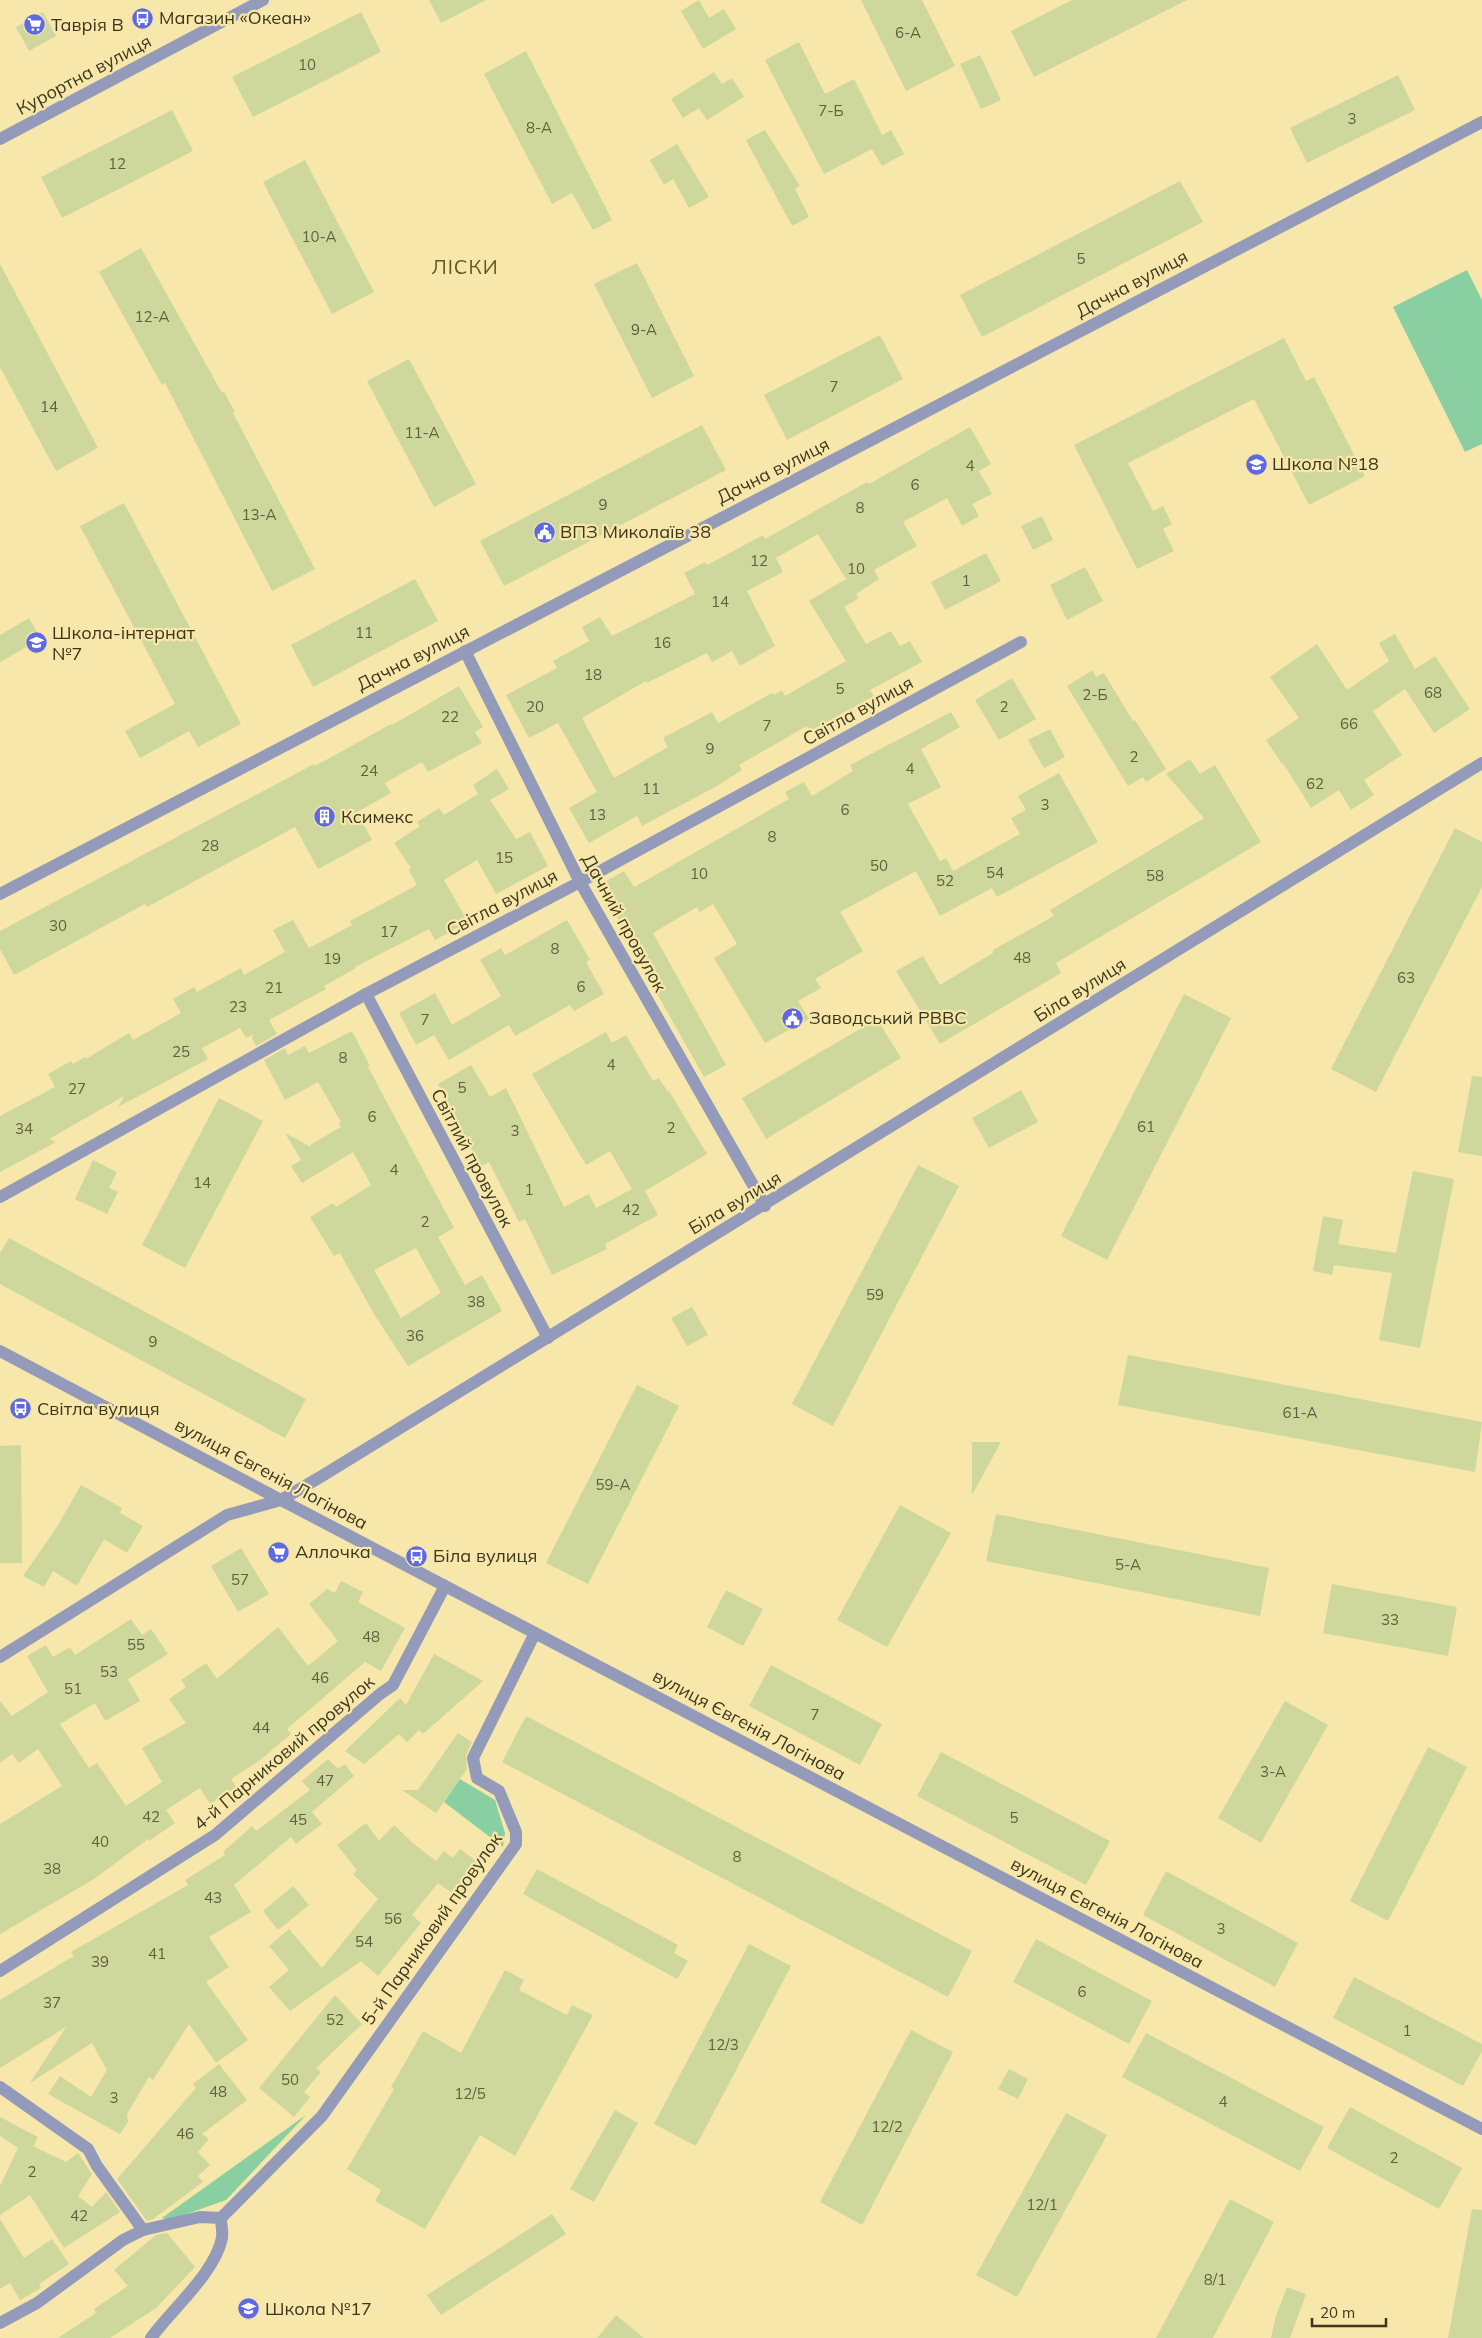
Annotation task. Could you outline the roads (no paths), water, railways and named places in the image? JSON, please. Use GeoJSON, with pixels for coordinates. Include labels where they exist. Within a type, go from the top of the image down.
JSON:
{"type":"FeatureCollection","features":[{"type":"Feature","properties":{"kind":"street","name":"Курортна вулиця"},"geometry":{"type":"LineString","coordinates":[[0,139],[263,0]]}},
{"type":"Feature","properties":{"kind":"street","name":"Дачна вулиця"},"geometry":{"type":"LineString","coordinates":[[0,894],[1482,122]]}},
{"type":"Feature","properties":{"kind":"street","name":"Світла вулиця"},"geometry":{"type":"LineString","coordinates":[[0,1197],[366,994],[580,882],[1021,642]]}},
{"type":"Feature","properties":{"kind":"street","name":"Дачний провулок"},"geometry":{"type":"LineString","coordinates":[[465,651],[580,882],[765,1206]]}},
{"type":"Feature","properties":{"kind":"street","name":"Біла вулиця"},"geometry":{"type":"LineString","coordinates":[[0,1657],[227,1515],[281,1500],[765,1206],[1482,763]]}},
{"type":"Feature","properties":{"kind":"street","name":"Світлий провулок"},"geometry":{"type":"LineString","coordinates":[[366,994],[548,1338]]}},
{"type":"Feature","properties":{"kind":"street","name":"вулиця Євгенія Логінова"},"geometry":{"type":"LineString","coordinates":[[0,1351],[1482,2130]]}},
{"type":"Feature","properties":{"kind":"street","name":"4-й Парниковий провулок"},"geometry":{"type":"LineString","coordinates":[[0,1971],[215,1835],[380,1694],[393,1686],[445,1586]]}},
{"type":"Feature","properties":{"kind":"street","name":"5-й Парниковий провулок"},"geometry":{"type":"LineString","coordinates":[[221,2218],[322,2116],[516,1844],[516,1832],[499,1790],[476,1778],[473,1758],[535,1633]]}},
{"type":"Feature","properties":{"kind":"street"},"geometry":{"type":"LineString","coordinates":[[0,2087],[88,2149],[97,2166],[143,2230]]}},
{"type":"Feature","properties":{"kind":"street"},"geometry":{"type":"LineString","coordinates":[[0,2323],[37,2303],[123,2240],[143,2230],[200,2218],[221,2218],[222,2237],[212,2260],[199,2280],[151,2338]]}},
{"type":"Feature","properties":{"kind":"place","name":"Магазин «Океан»"},"geometry":{"type":"Point","coordinates":[143,18]}},
{"type":"Feature","properties":{"kind":"place","name":"Таврія В"},"geometry":{"type":"Point","coordinates":[35,25]}},
{"type":"Feature","properties":{"kind":"place","name":"Школа №18"},"geometry":{"type":"Point","coordinates":[1256,464]}},
{"type":"Feature","properties":{"kind":"place","name":"ВПЗ Миколаїв 38"},"geometry":{"type":"Point","coordinates":[544,532]}},
{"type":"Feature","properties":{"kind":"place","name":"Школа-інтернат №7"},"geometry":{"type":"Point","coordinates":[36,643]}},
{"type":"Feature","properties":{"kind":"place","name":"Ксимекс"},"geometry":{"type":"Point","coordinates":[325,817]}},
{"type":"Feature","properties":{"kind":"place","name":"Заводський РВВС"},"geometry":{"type":"Point","coordinates":[793,1018]}},
{"type":"Feature","properties":{"kind":"place","name":"Світла вулиця"},"geometry":{"type":"Point","coordinates":[21,1409]}},
{"type":"Feature","properties":{"kind":"place","name":"Аллочка"},"geometry":{"type":"Point","coordinates":[279,1552]}},
{"type":"Feature","properties":{"kind":"place","name":"Біла вулиця"},"geometry":{"type":"Point","coordinates":[417,1556]}},
{"type":"Feature","properties":{"kind":"place","name":"Школа №17"},"geometry":{"type":"Point","coordinates":[249,2309]}},
{"type":"Feature","properties":{"kind":"district","name":"ЛІСКИ"},"geometry":{"type":"Point","coordinates":[465,267]}}]}
